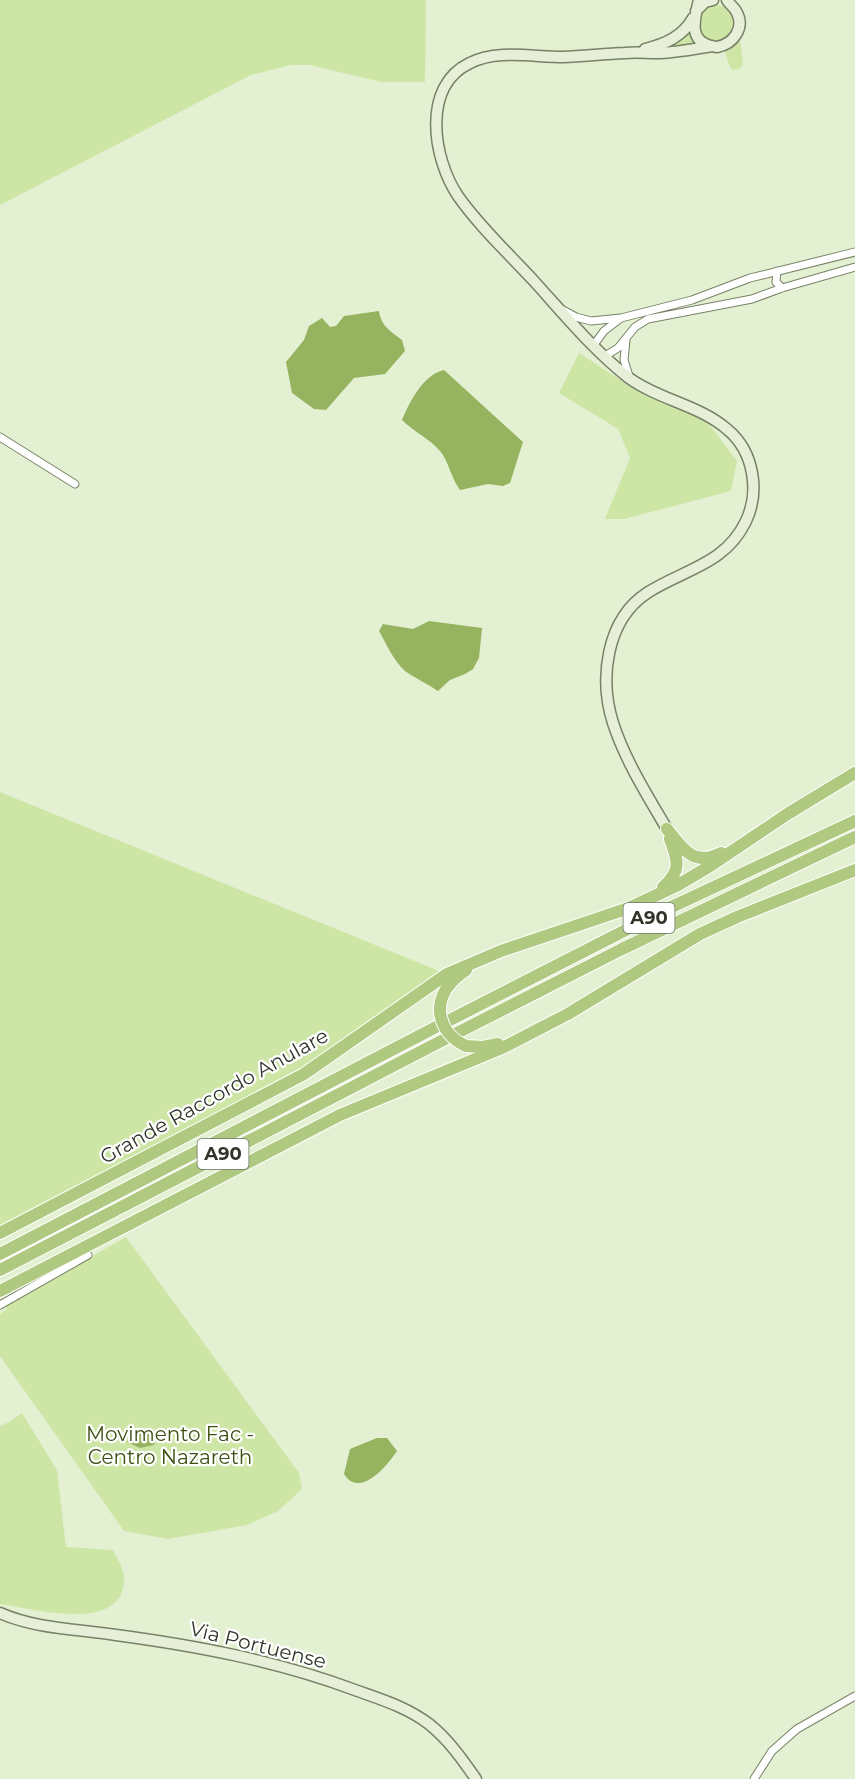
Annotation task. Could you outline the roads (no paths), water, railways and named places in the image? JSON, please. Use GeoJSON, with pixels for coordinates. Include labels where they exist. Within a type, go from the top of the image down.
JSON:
{"type":"FeatureCollection","features":[{"type":"Feature","properties":{"kind":"highway","name":"Grande Raccordo Anulare"},"geometry":{"type":"LineString","coordinates":[[0,1233],[304,1074],[454,970],[501,951],[628,908],[678,885],[710,866],[767,826],[855,773]]}},
{"type":"Feature","properties":{"kind":"highway"},"geometry":{"type":"LineString","coordinates":[[628,908],[660,897],[687,883],[807,807],[855,780]]}},
{"type":"Feature","properties":{"kind":"highway","name":"Grande Raccordo Anulare"},"geometry":{"type":"LineString","coordinates":[[0,1254],[441,1020],[665,910],[855,821]]}},
{"type":"Feature","properties":{"kind":"highway"},"geometry":{"type":"LineString","coordinates":[[666,829],[689,854],[705,859],[722,853],[767,826]]}},
{"type":"Feature","properties":{"kind":"highway"},"geometry":{"type":"LineString","coordinates":[[628,908],[662,887],[675,873],[676,861],[666,829]]}},
{"type":"Feature","properties":{"kind":"highway","name":"A90"},"geometry":{"type":"LineString","coordinates":[[0,1270],[622,949],[855,837]]}},
{"type":"Feature","properties":{"kind":"highway"},"geometry":{"type":"LineString","coordinates":[[0,1291],[340,1115],[502,1048],[585,1004],[700,934],[855,870]]}},
{"type":"Feature","properties":{"kind":"highway"},"geometry":{"type":"LineString","coordinates":[[501,951],[469,968],[450,983],[441,997],[441,1020],[446,1030],[452,1038],[466,1046],[479,1047],[495,1045],[542,1027]]}},
{"type":"Feature","properties":{"kind":"street"},"geometry":{"type":"LineString","coordinates":[[699,0],[693,24],[701,41],[712,46]]}},
{"type":"Feature","properties":{"kind":"street"},"geometry":{"type":"LineString","coordinates":[[630,52],[658,46],[673,39],[688,27],[705,2],[713,0]]}},
{"type":"Feature","properties":{"kind":"street"},"geometry":{"type":"LineString","coordinates":[[666,829],[637,776],[613,722],[607,681],[611,647],[623,617],[640,598],[718,556],[732,543],[750,511],[753,484],[746,453],[737,438],[726,427],[657,394],[630,378],[593,346],[477,219],[457,194],[441,157],[436,137],[437,112],[441,96],[452,75],[482,58],[658,53],[727,44],[738,32],[740,21],[738,15],[725,1]]}},
{"type":"Feature","properties":{"kind":"street"},"geometry":{"type":"LineString","coordinates":[[558,307],[576,317],[591,321],[621,318],[692,300],[750,278],[855,252]]}},
{"type":"Feature","properties":{"kind":"street"},"geometry":{"type":"LineString","coordinates":[[605,356],[618,348],[635,327],[648,319],[752,299],[855,267]]}},
{"type":"Feature","properties":{"kind":"street"},"geometry":{"type":"LineString","coordinates":[[777,271],[776,282],[782,288]]}},
{"type":"Feature","properties":{"kind":"street"},"geometry":{"type":"LineString","coordinates":[[593,346],[604,331],[621,318]]}},
{"type":"Feature","properties":{"kind":"street"},"geometry":{"type":"LineString","coordinates":[[626,338],[624,360],[630,378]]}},
{"type":"Feature","properties":{"kind":"street"},"geometry":{"type":"LineString","coordinates":[[0,437],[75,484]]}},
{"type":"Feature","properties":{"kind":"street"},"geometry":{"type":"LineString","coordinates":[[0,1305],[88,1255]]}},
{"type":"Feature","properties":{"kind":"street","name":"Via Portuense"},"geometry":{"type":"LineString","coordinates":[[0,1613],[22,1621],[230,1653],[309,1673],[386,1701],[415,1715],[440,1734],[476,1779]]}},
{"type":"Feature","properties":{"kind":"street"},"geometry":{"type":"LineString","coordinates":[[754,1779],[772,1751],[797,1729],[855,1696]]}},
{"type":"Feature","properties":{"kind":"park label","name":"Movimento Fac - Centro Nazareth"},"geometry":{"type":"Point","coordinates":[170,1446]}}]}
